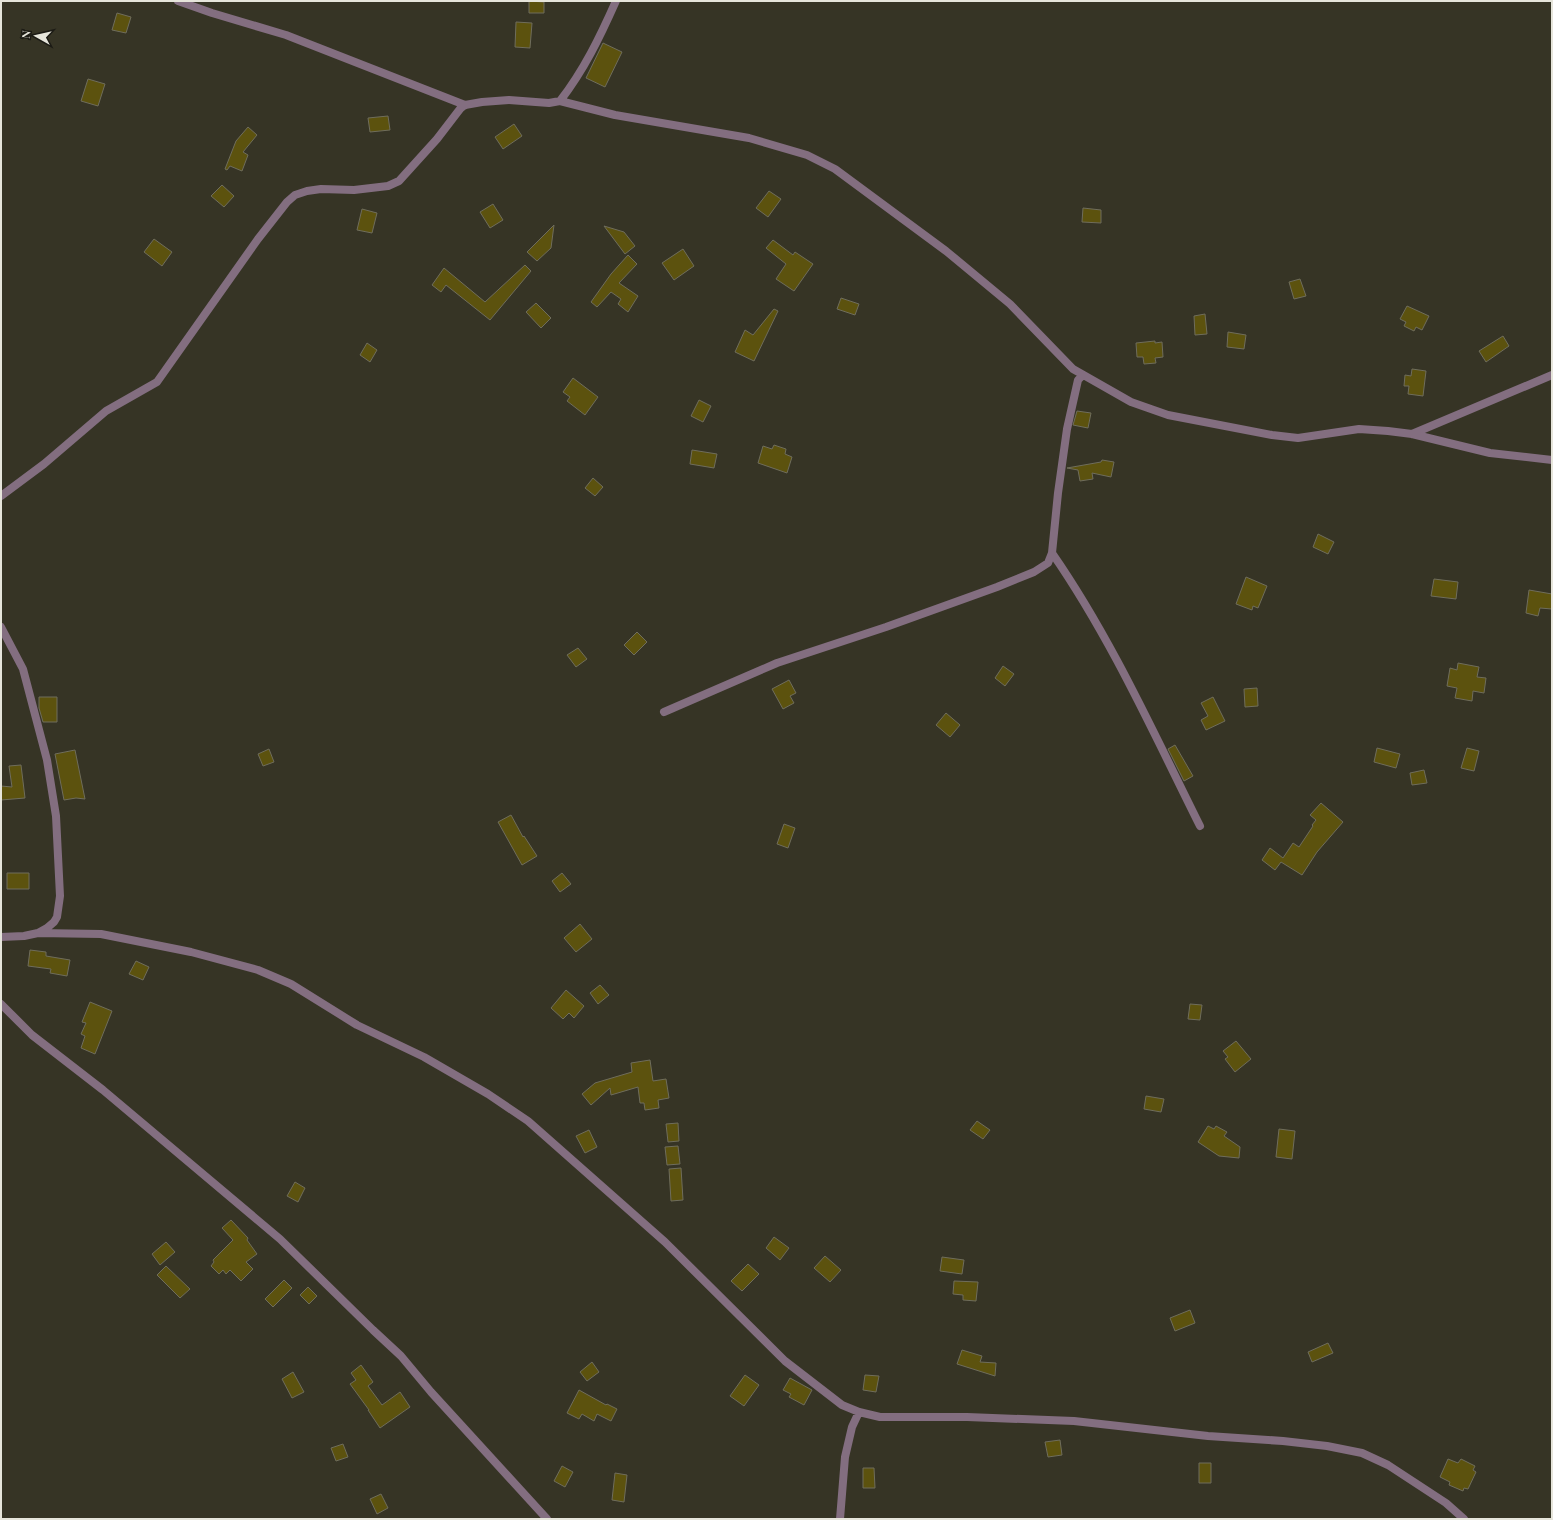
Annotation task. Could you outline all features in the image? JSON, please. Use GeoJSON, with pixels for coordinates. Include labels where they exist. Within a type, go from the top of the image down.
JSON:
{"type":"FeatureCollection","features":[{"type":"Feature","properties":{"kind":"street"},"geometry":{"type":"LineString","coordinates":[[178,1],[212,13],[286,35],[465,105]]}},
{"type":"Feature","properties":{"kind":"street"},"geometry":{"type":"LineString","coordinates":[[560,100],[575,81],[587,62],[616,1]]}},
{"type":"Feature","properties":{"kind":"street"},"geometry":{"type":"LineString","coordinates":[[1,496],[44,464],[106,411],[157,382],[228,280],[287,202],[295,195],[307,191],[322,189],[354,190],[388,186],[399,181],[465,105],[509,100],[549,103],[560,100],[616,115],[749,138],[807,155],[835,169],[946,251],[1010,304],[1073,369],[1131,402],[1168,415],[1272,435],[1298,438],[1359,429],[1412,434],[1490,454],[1552,460]]}},
{"type":"Feature","properties":{"kind":"street"},"geometry":{"type":"LineString","coordinates":[[664,712],[777,663],[886,627],[997,587],[1044,566],[1051,559],[1067,429],[1078,380],[1083,375]]}},
{"type":"Feature","properties":{"kind":"street"},"geometry":{"type":"LineString","coordinates":[[1412,434],[1552,375]]}},
{"type":"Feature","properties":{"kind":"street"},"geometry":{"type":"LineString","coordinates":[[1052,553],[1086,604],[1132,690],[1200,826]]}},
{"type":"Feature","properties":{"kind":"street"},"geometry":{"type":"LineString","coordinates":[[1,627],[23,669],[47,760],[56,816],[59,905],[54,922],[38,933]]}},
{"type":"Feature","properties":{"kind":"street"},"geometry":{"type":"LineString","coordinates":[[1,937],[24,936],[38,933],[101,934],[191,952],[258,970],[291,984],[357,1025],[424,1057],[488,1094],[528,1121],[665,1242],[785,1361],[842,1406],[880,1417],[967,1417],[1074,1422],[1208,1436],[1282,1441],[1327,1446],[1362,1453],[1388,1465],[1446,1503],[1464,1519]]}},
{"type":"Feature","properties":{"kind":"street"},"geometry":{"type":"LineString","coordinates":[[1,1004],[32,1035],[103,1090],[280,1239],[401,1356],[436,1398],[547,1519]]}},
{"type":"Feature","properties":{"kind":"street"},"geometry":{"type":"LineString","coordinates":[[840,1519],[845,1457],[852,1427],[859,1412]]}},
{"type":"Feature","properties":{"kind":"building"},"geometry":{"type":"Polygon","coordinates":[[[529,1],[544,2],[544,13],[529,13],[529,1]]]}},
{"type":"Feature","properties":{"kind":"building"},"geometry":{"type":"Polygon","coordinates":[[[117,13],[131,17],[126,33],[112,30],[117,13]]]}},
{"type":"Feature","properties":{"kind":"building"},"geometry":{"type":"Polygon","coordinates":[[[516,22],[532,23],[530,48],[515,47],[516,22]]]}},
{"type":"Feature","properties":{"kind":"building"},"geometry":{"type":"Polygon","coordinates":[[[603,43],[622,52],[605,87],[586,78],[603,43]]]}},
{"type":"Feature","properties":{"kind":"building"},"geometry":{"type":"Polygon","coordinates":[[[88,79],[105,84],[98,106],[81,101],[88,79]]]}},
{"type":"Feature","properties":{"kind":"building"},"geometry":{"type":"Polygon","coordinates":[[[388,116],[390,130],[370,132],[368,118],[388,116]]]}},
{"type":"Feature","properties":{"kind":"building"},"geometry":{"type":"Polygon","coordinates":[[[514,124],[522,136],[503,149],[495,137],[514,124]]]}},
{"type":"Feature","properties":{"kind":"building"},"geometry":{"type":"Polygon","coordinates":[[[248,127],[257,135],[243,152],[248,155],[242,171],[230,166],[227,170],[225,169],[236,141],[248,127]]]}},
{"type":"Feature","properties":{"kind":"building"},"geometry":{"type":"Polygon","coordinates":[[[222,185],[234,196],[224,207],[211,196],[222,185]]]}},
{"type":"Feature","properties":{"kind":"building"},"geometry":{"type":"Polygon","coordinates":[[[769,191],[781,199],[768,217],[756,208],[769,191]]]}},
{"type":"Feature","properties":{"kind":"building"},"geometry":{"type":"Polygon","coordinates":[[[493,204],[503,220],[490,228],[480,212],[493,204]]]}},
{"type":"Feature","properties":{"kind":"building"},"geometry":{"type":"Polygon","coordinates":[[[1083,208],[1101,210],[1101,223],[1082,222],[1083,208]]]}},
{"type":"Feature","properties":{"kind":"building"},"geometry":{"type":"Polygon","coordinates":[[[362,209],[377,213],[372,233],[357,230],[362,209]]]}},
{"type":"Feature","properties":{"kind":"building"},"geometry":{"type":"Polygon","coordinates":[[[554,225],[551,248],[537,261],[527,252],[554,225]]]}},
{"type":"Feature","properties":{"kind":"building"},"geometry":{"type":"Polygon","coordinates":[[[604,226],[624,232],[635,246],[625,254],[604,226]]]}},
{"type":"Feature","properties":{"kind":"building"},"geometry":{"type":"Polygon","coordinates":[[[154,239],[172,252],[162,266],[144,252],[154,239]]]}},
{"type":"Feature","properties":{"kind":"building"},"geometry":{"type":"Polygon","coordinates":[[[773,240],[793,255],[795,252],[813,264],[794,291],[776,279],[786,264],[766,248],[773,240]]]}},
{"type":"Feature","properties":{"kind":"building"},"geometry":{"type":"Polygon","coordinates":[[[683,249],[694,266],[674,280],[662,263],[683,249]]]}},
{"type":"Feature","properties":{"kind":"building"},"geometry":{"type":"Polygon","coordinates":[[[628,255],[637,264],[619,283],[638,296],[628,312],[618,304],[621,299],[611,292],[597,307],[591,302],[611,274],[628,255]]]}},
{"type":"Feature","properties":{"kind":"building"},"geometry":{"type":"Polygon","coordinates":[[[525,265],[531,271],[490,320],[446,285],[441,292],[432,285],[444,268],[485,302],[525,265]]]}},
{"type":"Feature","properties":{"kind":"building"},"geometry":{"type":"Polygon","coordinates":[[[1300,279],[1306,296],[1294,299],[1289,282],[1300,279]]]}},
{"type":"Feature","properties":{"kind":"building"},"geometry":{"type":"Polygon","coordinates":[[[841,298],[859,304],[855,315],[837,309],[841,298]]]}},
{"type":"Feature","properties":{"kind":"building"},"geometry":{"type":"Polygon","coordinates":[[[536,303],[551,318],[541,328],[526,312],[536,303]]]}},
{"type":"Feature","properties":{"kind":"building"},"geometry":{"type":"Polygon","coordinates":[[[1407,306],[1429,316],[1422,330],[1416,327],[1414,331],[1404,326],[1406,322],[1400,319],[1407,306]]]}},
{"type":"Feature","properties":{"kind":"building"},"geometry":{"type":"Polygon","coordinates":[[[774,309],[778,311],[754,361],[735,352],[745,330],[753,335],[774,309]]]}},
{"type":"Feature","properties":{"kind":"building"},"geometry":{"type":"Polygon","coordinates":[[[1205,314],[1207,334],[1195,335],[1194,316],[1205,314]]]}},
{"type":"Feature","properties":{"kind":"building"},"geometry":{"type":"Polygon","coordinates":[[[1228,332],[1246,335],[1244,349],[1227,347],[1228,332]]]}},
{"type":"Feature","properties":{"kind":"building"},"geometry":{"type":"Polygon","coordinates":[[[1503,336],[1509,346],[1486,362],[1479,351],[1503,336]]]}},
{"type":"Feature","properties":{"kind":"building"},"geometry":{"type":"Polygon","coordinates":[[[1155,341],[1155,343],[1162,342],[1163,357],[1155,358],[1156,363],[1144,364],[1143,357],[1137,357],[1136,343],[1155,341]]]}},
{"type":"Feature","properties":{"kind":"building"},"geometry":{"type":"Polygon","coordinates":[[[367,343],[377,350],[370,362],[360,355],[367,343]]]}},
{"type":"Feature","properties":{"kind":"building"},"geometry":{"type":"Polygon","coordinates":[[[1412,369],[1426,371],[1423,396],[1408,394],[1409,386],[1404,386],[1405,375],[1411,376],[1412,369]]]}},
{"type":"Feature","properties":{"kind":"building"},"geometry":{"type":"Polygon","coordinates":[[[573,378],[598,397],[585,415],[567,401],[570,397],[563,392],[573,378]]]}},
{"type":"Feature","properties":{"kind":"building"},"geometry":{"type":"Polygon","coordinates":[[[699,400],[711,406],[703,422],[691,416],[699,400]]]}},
{"type":"Feature","properties":{"kind":"building"},"geometry":{"type":"Polygon","coordinates":[[[1077,411],[1091,413],[1088,428],[1073,425],[1077,411]]]}},
{"type":"Feature","properties":{"kind":"building"},"geometry":{"type":"Polygon","coordinates":[[[774,445],[786,449],[785,454],[792,457],[787,473],[758,463],[763,446],[772,449],[774,445]]]}},
{"type":"Feature","properties":{"kind":"building"},"geometry":{"type":"Polygon","coordinates":[[[692,450],[717,454],[714,468],[690,464],[692,450]]]}},
{"type":"Feature","properties":{"kind":"building"},"geometry":{"type":"Polygon","coordinates":[[[1102,460],[1114,462],[1111,477],[1092,473],[1093,479],[1080,481],[1078,470],[1067,468],[1101,462],[1102,460]]]}},
{"type":"Feature","properties":{"kind":"building"},"geometry":{"type":"Polygon","coordinates":[[[593,478],[603,487],[595,496],[585,488],[593,478]]]}},
{"type":"Feature","properties":{"kind":"building"},"geometry":{"type":"Polygon","coordinates":[[[1318,534],[1334,542],[1328,554],[1313,547],[1318,534]]]}},
{"type":"Feature","properties":{"kind":"building"},"geometry":{"type":"Polygon","coordinates":[[[1246,577],[1267,586],[1258,608],[1253,606],[1252,610],[1236,604],[1246,577]]]}},
{"type":"Feature","properties":{"kind":"building"},"geometry":{"type":"Polygon","coordinates":[[[1434,579],[1458,582],[1456,599],[1431,596],[1434,579]]]}},
{"type":"Feature","properties":{"kind":"building"},"geometry":{"type":"Polygon","coordinates":[[[1529,590],[1552,594],[1552,609],[1540,608],[1538,616],[1526,613],[1529,590]]]}},
{"type":"Feature","properties":{"kind":"building"},"geometry":{"type":"Polygon","coordinates":[[[637,632],[647,642],[634,655],[624,645],[637,632]]]}},
{"type":"Feature","properties":{"kind":"building"},"geometry":{"type":"Polygon","coordinates":[[[578,648],[587,659],[576,667],[567,655],[578,648]]]}},
{"type":"Feature","properties":{"kind":"building"},"geometry":{"type":"Polygon","coordinates":[[[1458,663],[1479,667],[1477,677],[1486,678],[1484,693],[1473,691],[1472,701],[1455,698],[1457,688],[1447,686],[1450,668],[1457,670],[1458,663]]]}},
{"type":"Feature","properties":{"kind":"building"},"geometry":{"type":"Polygon","coordinates":[[[1003,666],[1014,674],[1005,686],[995,678],[1003,666]]]}},
{"type":"Feature","properties":{"kind":"building"},"geometry":{"type":"Polygon","coordinates":[[[789,680],[796,693],[790,696],[794,703],[783,709],[772,689],[789,680]]]}},
{"type":"Feature","properties":{"kind":"building"},"geometry":{"type":"Polygon","coordinates":[[[1257,688],[1258,706],[1245,707],[1244,689],[1257,688]]]}},
{"type":"Feature","properties":{"kind":"building"},"geometry":{"type":"Polygon","coordinates":[[[39,697],[57,697],[57,722],[43,722],[39,708],[39,697]]]}},
{"type":"Feature","properties":{"kind":"building"},"geometry":{"type":"Polygon","coordinates":[[[1213,697],[1225,721],[1206,730],[1201,720],[1208,716],[1201,703],[1213,697]]]}},
{"type":"Feature","properties":{"kind":"building"},"geometry":{"type":"Polygon","coordinates":[[[946,713],[960,725],[950,737],[936,725],[946,713]]]}},
{"type":"Feature","properties":{"kind":"building"},"geometry":{"type":"Polygon","coordinates":[[[1175,745],[1193,776],[1184,781],[1168,749],[1175,745]]]}},
{"type":"Feature","properties":{"kind":"building"},"geometry":{"type":"Polygon","coordinates":[[[1377,748],[1400,754],[1396,768],[1374,762],[1377,748]]]}},
{"type":"Feature","properties":{"kind":"building"},"geometry":{"type":"Polygon","coordinates":[[[1467,748],[1479,751],[1474,771],[1461,768],[1467,748]]]}},
{"type":"Feature","properties":{"kind":"building"},"geometry":{"type":"Polygon","coordinates":[[[269,749],[274,762],[263,766],[258,754],[269,749]]]}},
{"type":"Feature","properties":{"kind":"building"},"geometry":{"type":"Polygon","coordinates":[[[75,750],[85,799],[76,798],[64,800],[55,754],[75,750]]]}},
{"type":"Feature","properties":{"kind":"building"},"geometry":{"type":"Polygon","coordinates":[[[21,765],[25,798],[1,800],[1,786],[12,787],[9,766],[21,765]]]}},
{"type":"Feature","properties":{"kind":"building"},"geometry":{"type":"Polygon","coordinates":[[[1424,770],[1427,783],[1412,785],[1410,773],[1424,770]]]}},
{"type":"Feature","properties":{"kind":"building"},"geometry":{"type":"Polygon","coordinates":[[[1321,803],[1343,822],[1317,852],[1302,875],[1281,862],[1275,870],[1262,860],[1270,848],[1283,858],[1293,843],[1299,847],[1316,820],[1310,815],[1321,803]]]}},
{"type":"Feature","properties":{"kind":"building"},"geometry":{"type":"Polygon","coordinates":[[[511,815],[523,837],[524,836],[537,856],[522,865],[498,822],[511,815]]]}},
{"type":"Feature","properties":{"kind":"building"},"geometry":{"type":"Polygon","coordinates":[[[784,824],[795,828],[788,848],[777,844],[784,824]]]}},
{"type":"Feature","properties":{"kind":"building"},"geometry":{"type":"Polygon","coordinates":[[[7,873],[29,873],[29,889],[7,889],[7,873]]]}},
{"type":"Feature","properties":{"kind":"building"},"geometry":{"type":"Polygon","coordinates":[[[562,873],[571,884],[560,892],[552,881],[562,873]]]}},
{"type":"Feature","properties":{"kind":"building"},"geometry":{"type":"Polygon","coordinates":[[[580,924],[592,939],[576,952],[564,938],[580,924]]]}},
{"type":"Feature","properties":{"kind":"building"},"geometry":{"type":"Polygon","coordinates":[[[30,950],[46,952],[46,956],[70,960],[67,976],[50,973],[51,969],[28,966],[30,950]]]}},
{"type":"Feature","properties":{"kind":"building"},"geometry":{"type":"Polygon","coordinates":[[[136,961],[149,967],[143,980],[129,974],[136,961]]]}},
{"type":"Feature","properties":{"kind":"building"},"geometry":{"type":"Polygon","coordinates":[[[600,985],[609,995],[598,1004],[590,993],[600,985]]]}},
{"type":"Feature","properties":{"kind":"building"},"geometry":{"type":"Polygon","coordinates":[[[566,990],[584,1006],[574,1018],[569,1013],[563,1019],[551,1008],[566,990]]]}},
{"type":"Feature","properties":{"kind":"building"},"geometry":{"type":"Polygon","coordinates":[[[90,1002],[112,1011],[95,1054],[81,1048],[85,1036],[81,1034],[86,1023],[82,1022],[90,1002]]]}},
{"type":"Feature","properties":{"kind":"building"},"geometry":{"type":"Polygon","coordinates":[[[1190,1004],[1202,1005],[1200,1020],[1188,1019],[1190,1004]]]}},
{"type":"Feature","properties":{"kind":"building"},"geometry":{"type":"Polygon","coordinates":[[[1236,1041],[1251,1059],[1235,1072],[1225,1059],[1228,1057],[1223,1051],[1236,1041]]]}},
{"type":"Feature","properties":{"kind":"building"},"geometry":{"type":"Polygon","coordinates":[[[650,1060],[653,1081],[666,1079],[669,1098],[658,1100],[659,1108],[645,1110],[644,1103],[640,1103],[638,1087],[611,1095],[610,1088],[591,1105],[582,1094],[595,1083],[632,1072],[631,1063],[650,1060]]]}},
{"type":"Feature","properties":{"kind":"building"},"geometry":{"type":"Polygon","coordinates":[[[1146,1096],[1164,1099],[1161,1112],[1144,1109],[1146,1096]]]}},
{"type":"Feature","properties":{"kind":"building"},"geometry":{"type":"Polygon","coordinates":[[[977,1121],[990,1130],[983,1139],[970,1130],[977,1121]]]}},
{"type":"Feature","properties":{"kind":"building"},"geometry":{"type":"Polygon","coordinates":[[[678,1123],[679,1141],[668,1142],[666,1124],[678,1123]]]}},
{"type":"Feature","properties":{"kind":"building"},"geometry":{"type":"Polygon","coordinates":[[[1208,1126],[1214,1129],[1216,1126],[1227,1132],[1224,1136],[1240,1147],[1239,1158],[1219,1156],[1198,1142],[1208,1126]]]}},
{"type":"Feature","properties":{"kind":"building"},"geometry":{"type":"Polygon","coordinates":[[[1279,1129],[1295,1131],[1292,1159],[1276,1157],[1279,1129]]]}},
{"type":"Feature","properties":{"kind":"building"},"geometry":{"type":"Polygon","coordinates":[[[589,1130],[597,1147],[585,1153],[576,1136],[589,1130]]]}},
{"type":"Feature","properties":{"kind":"building"},"geometry":{"type":"Polygon","coordinates":[[[678,1146],[680,1164],[667,1165],[665,1147],[678,1146]]]}},
{"type":"Feature","properties":{"kind":"building"},"geometry":{"type":"Polygon","coordinates":[[[681,1168],[683,1200],[671,1201],[669,1169],[681,1168]]]}},
{"type":"Feature","properties":{"kind":"building"},"geometry":{"type":"Polygon","coordinates":[[[295,1182],[305,1188],[298,1202],[287,1196],[295,1182]]]}},
{"type":"Feature","properties":{"kind":"building"},"geometry":{"type":"Polygon","coordinates":[[[231,1220],[248,1238],[247,1240],[257,1254],[246,1262],[253,1269],[241,1281],[230,1270],[226,1274],[223,1270],[219,1274],[211,1266],[214,1262],[213,1260],[233,1240],[222,1228],[231,1220]]]}},
{"type":"Feature","properties":{"kind":"building"},"geometry":{"type":"Polygon","coordinates":[[[774,1237],[789,1248],[780,1260],[766,1248],[774,1237]]]}},
{"type":"Feature","properties":{"kind":"building"},"geometry":{"type":"Polygon","coordinates":[[[166,1242],[175,1252],[160,1265],[152,1254],[166,1242]]]}},
{"type":"Feature","properties":{"kind":"building"},"geometry":{"type":"Polygon","coordinates":[[[825,1256],[841,1270],[830,1282],[814,1268],[825,1256]]]}},
{"type":"Feature","properties":{"kind":"building"},"geometry":{"type":"Polygon","coordinates":[[[942,1257],[964,1260],[962,1274],[940,1271],[942,1257]]]}},
{"type":"Feature","properties":{"kind":"building"},"geometry":{"type":"Polygon","coordinates":[[[748,1264],[759,1274],[742,1291],[731,1281],[748,1264]]]}},
{"type":"Feature","properties":{"kind":"building"},"geometry":{"type":"Polygon","coordinates":[[[166,1266],[190,1289],[180,1298],[157,1275],[166,1266]]]}},
{"type":"Feature","properties":{"kind":"building"},"geometry":{"type":"Polygon","coordinates":[[[284,1280],[292,1288],[273,1307],[265,1299],[284,1280]]]}},
{"type":"Feature","properties":{"kind":"building"},"geometry":{"type":"Polygon","coordinates":[[[954,1281],[978,1282],[976,1301],[963,1300],[963,1295],[953,1294],[954,1281]]]}},
{"type":"Feature","properties":{"kind":"building"},"geometry":{"type":"Polygon","coordinates":[[[308,1287],[317,1296],[309,1304],[300,1295],[308,1287]]]}},
{"type":"Feature","properties":{"kind":"building"},"geometry":{"type":"Polygon","coordinates":[[[1190,1310],[1195,1323],[1175,1331],[1170,1318],[1190,1310]]]}},
{"type":"Feature","properties":{"kind":"building"},"geometry":{"type":"Polygon","coordinates":[[[1328,1343],[1333,1353],[1312,1362],[1308,1352],[1328,1343]]]}},
{"type":"Feature","properties":{"kind":"building"},"geometry":{"type":"Polygon","coordinates":[[[962,1350],[982,1356],[980,1362],[996,1363],[995,1376],[957,1364],[962,1350]]]}},
{"type":"Feature","properties":{"kind":"building"},"geometry":{"type":"Polygon","coordinates":[[[592,1362],[599,1372],[587,1381],[580,1372],[592,1362]]]}},
{"type":"Feature","properties":{"kind":"building"},"geometry":{"type":"Polygon","coordinates":[[[361,1365],[373,1382],[368,1386],[382,1405],[400,1392],[410,1407],[380,1428],[350,1384],[356,1380],[351,1373],[361,1365]]]}},
{"type":"Feature","properties":{"kind":"building"},"geometry":{"type":"Polygon","coordinates":[[[293,1372],[304,1392],[292,1398],[282,1379],[293,1372]]]}},
{"type":"Feature","properties":{"kind":"building"},"geometry":{"type":"Polygon","coordinates":[[[745,1375],[759,1385],[744,1406],[730,1396],[745,1375]]]}},
{"type":"Feature","properties":{"kind":"building"},"geometry":{"type":"Polygon","coordinates":[[[865,1375],[879,1376],[876,1392],[863,1390],[865,1375]]]}},
{"type":"Feature","properties":{"kind":"building"},"geometry":{"type":"Polygon","coordinates":[[[790,1378],[812,1390],[804,1405],[789,1397],[791,1394],[783,1390],[790,1378]]]}},
{"type":"Feature","properties":{"kind":"building"},"geometry":{"type":"Polygon","coordinates":[[[579,1390],[606,1405],[607,1404],[617,1409],[611,1421],[597,1414],[594,1421],[582,1414],[579,1419],[567,1413],[579,1390]]]}},
{"type":"Feature","properties":{"kind":"building"},"geometry":{"type":"Polygon","coordinates":[[[1060,1440],[1062,1455],[1048,1457],[1045,1442],[1060,1440]]]}},
{"type":"Feature","properties":{"kind":"building"},"geometry":{"type":"Polygon","coordinates":[[[343,1444],[348,1457],[336,1461],[331,1448],[343,1444]]]}},
{"type":"Feature","properties":{"kind":"building"},"geometry":{"type":"Polygon","coordinates":[[[1448,1459],[1458,1463],[1461,1459],[1475,1466],[1473,1470],[1476,1472],[1468,1489],[1464,1488],[1463,1491],[1449,1485],[1450,1482],[1440,1477],[1448,1459]]]}},
{"type":"Feature","properties":{"kind":"building"},"geometry":{"type":"Polygon","coordinates":[[[1199,1463],[1211,1463],[1211,1483],[1199,1483],[1199,1463]]]}},
{"type":"Feature","properties":{"kind":"building"},"geometry":{"type":"Polygon","coordinates":[[[562,1466],[573,1472],[565,1487],[554,1481],[562,1466]]]}},
{"type":"Feature","properties":{"kind":"building"},"geometry":{"type":"Polygon","coordinates":[[[863,1468],[874,1468],[875,1488],[863,1488],[863,1468]]]}},
{"type":"Feature","properties":{"kind":"building"},"geometry":{"type":"Polygon","coordinates":[[[615,1473],[627,1475],[624,1502],[612,1500],[615,1473]]]}},
{"type":"Feature","properties":{"kind":"building"},"geometry":{"type":"Polygon","coordinates":[[[381,1494],[388,1508],[377,1514],[370,1499],[381,1494]]]}}]}
